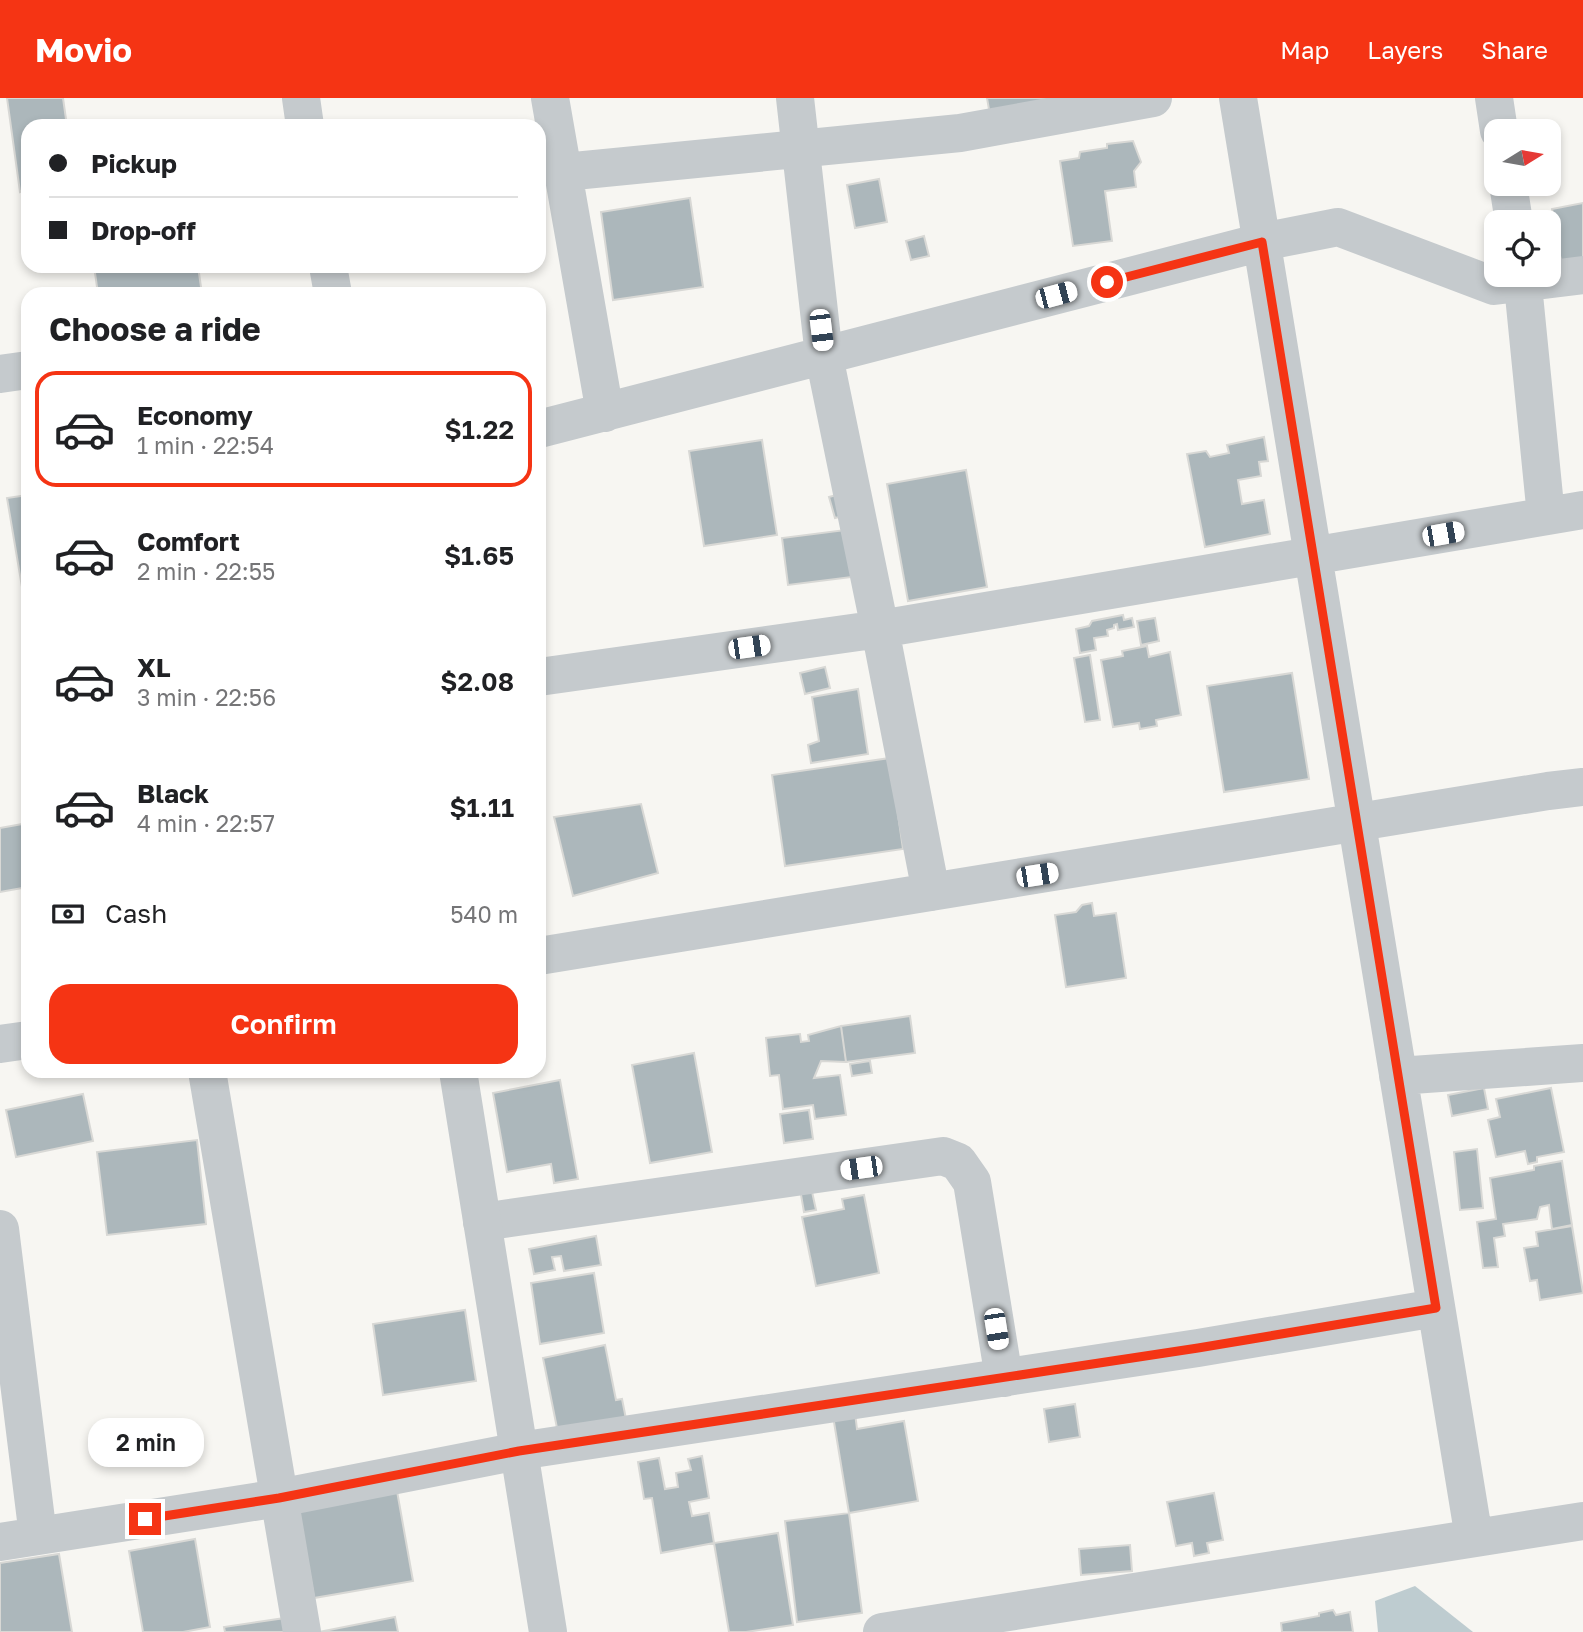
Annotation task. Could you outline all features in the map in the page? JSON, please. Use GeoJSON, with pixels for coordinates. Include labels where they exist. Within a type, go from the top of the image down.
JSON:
{"type":"FeatureCollection","features":[{"type":"Feature","properties":{"kind":"street"},"geometry":{"type":"LineString","coordinates":[[301,98],[304,119]]}},
{"type":"Feature","properties":{"kind":"street"},"geometry":{"type":"LineString","coordinates":[[550,98],[605,413]]}},
{"type":"Feature","properties":{"kind":"street"},"geometry":{"type":"LineString","coordinates":[[795,98],[824,356],[931,892]]}},
{"type":"Feature","properties":{"kind":"street"},"geometry":{"type":"LineString","coordinates":[[564,172],[960,133],[1153,98]]}},
{"type":"Feature","properties":{"kind":"street"},"geometry":{"type":"LineString","coordinates":[[1238,98],[1474,1538]]}},
{"type":"Feature","properties":{"kind":"street"},"geometry":{"type":"LineString","coordinates":[[1494,98],[1497,119]]}},
{"type":"Feature","properties":{"kind":"street"},"geometry":{"type":"LineString","coordinates":[[546,427],[1262,242],[1338,227],[1484,283]]}},
{"type":"Feature","properties":{"kind":"street"},"geometry":{"type":"LineString","coordinates":[[1561,276],[1583,275]]}},
{"type":"Feature","properties":{"kind":"street"},"geometry":{"type":"LineString","coordinates":[[1524,287],[1546,516]]}},
{"type":"Feature","properties":{"kind":"street"},"geometry":{"type":"LineString","coordinates":[[0,374],[21,371]]}},
{"type":"Feature","properties":{"kind":"street"},"geometry":{"type":"LineString","coordinates":[[546,676],[880,629],[1583,510]]}},
{"type":"Feature","properties":{"kind":"street"},"geometry":{"type":"LineString","coordinates":[[546,955],[1548,791],[1583,788]]}},
{"type":"Feature","properties":{"kind":"street"},"geometry":{"type":"LineString","coordinates":[[0,1044],[21,1041]]}},
{"type":"Feature","properties":{"kind":"street"},"geometry":{"type":"LineString","coordinates":[[1398,1076],[1583,1063]]}},
{"type":"Feature","properties":{"kind":"street"},"geometry":{"type":"LineString","coordinates":[[208,1078],[302,1632]]}},
{"type":"Feature","properties":{"kind":"street"},"geometry":{"type":"LineString","coordinates":[[459,1078],[548,1632]]}},
{"type":"Feature","properties":{"kind":"street"},"geometry":{"type":"LineString","coordinates":[[482,1222],[943,1156],[958,1161],[972,1182],[1004,1378]]}},
{"type":"Feature","properties":{"kind":"street"},"geometry":{"type":"LineString","coordinates":[[0,1229],[38,1536]]}},
{"type":"Feature","properties":{"kind":"street"},"geometry":{"type":"LineString","coordinates":[[0,1542],[279,1498],[519,1451],[1004,1378],[1436,1308]]}},
{"type":"Feature","properties":{"kind":"street"},"geometry":{"type":"LineString","coordinates":[[882,1632],[1583,1521]]}},
{"type":"Feature","properties":{"kind":"shaded area"},"geometry":{"type":"Polygon","coordinates":[[[1415,1586],[1473,1632],[1378,1632],[1375,1601],[1415,1586]]]}},
{"type":"Feature","properties":{"kind":"building"},"geometry":{"type":"Polygon","coordinates":[[[7,98],[63,98],[66,119],[21,119],[20,192],[7,98]]]}},
{"type":"Feature","properties":{"kind":"building"},"geometry":{"type":"Polygon","coordinates":[[[987,98],[1064,98],[991,121],[987,98]]]}},
{"type":"Feature","properties":{"kind":"building"},"geometry":{"type":"Polygon","coordinates":[[[1133,141],[1141,162],[1134,171],[1136,187],[1105,191],[1112,241],[1073,246],[1060,161],[1079,158],[1080,152],[1107,148],[1107,144],[1133,141]]]}},
{"type":"Feature","properties":{"kind":"building"},"geometry":{"type":"Polygon","coordinates":[[[879,179],[887,222],[855,228],[847,185],[879,179]]]}},
{"type":"Feature","properties":{"kind":"building"},"geometry":{"type":"Polygon","coordinates":[[[690,198],[703,287],[613,300],[601,212],[690,198]]]}},
{"type":"Feature","properties":{"kind":"building"},"geometry":{"type":"Polygon","coordinates":[[[1583,203],[1583,270],[1563,273],[1561,210],[1552,209],[1583,203]]]}},
{"type":"Feature","properties":{"kind":"building"},"geometry":{"type":"Polygon","coordinates":[[[924,236],[929,256],[911,260],[906,241],[924,236]]]}},
{"type":"Feature","properties":{"kind":"building"},"geometry":{"type":"Polygon","coordinates":[[[95,273],[199,273],[201,287],[97,287],[95,273]]]}},
{"type":"Feature","properties":{"kind":"building"},"geometry":{"type":"Polygon","coordinates":[[[1264,437],[1268,461],[1259,462],[1261,476],[1238,480],[1242,504],[1264,500],[1270,534],[1205,547],[1187,454],[1206,451],[1210,457],[1229,453],[1227,445],[1264,437]]]}},
{"type":"Feature","properties":{"kind":"building"},"geometry":{"type":"Polygon","coordinates":[[[762,440],[777,535],[704,546],[689,451],[762,440]]]}},
{"type":"Feature","properties":{"kind":"building"},"geometry":{"type":"Polygon","coordinates":[[[966,470],[987,587],[908,601],[887,484],[966,470]]]}},
{"type":"Feature","properties":{"kind":"building"},"geometry":{"type":"Polygon","coordinates":[[[840,494],[847,515],[835,518],[829,497],[840,494]]]}},
{"type":"Feature","properties":{"kind":"building"},"geometry":{"type":"Polygon","coordinates":[[[21,496],[21,581],[7,498],[21,496]]]}},
{"type":"Feature","properties":{"kind":"building"},"geometry":{"type":"Polygon","coordinates":[[[845,530],[852,577],[788,585],[782,538],[845,530]]]}},
{"type":"Feature","properties":{"kind":"building"},"geometry":{"type":"Polygon","coordinates":[[[1123,615],[1124,620],[1132,618],[1134,627],[1118,630],[1117,624],[1114,625],[1114,628],[1107,630],[1108,636],[1094,638],[1096,650],[1080,653],[1076,629],[1089,626],[1092,621],[1123,615]]]}},
{"type":"Feature","properties":{"kind":"building"},"geometry":{"type":"Polygon","coordinates":[[[1155,618],[1159,641],[1141,645],[1137,621],[1155,618]]]}},
{"type":"Feature","properties":{"kind":"building"},"geometry":{"type":"Polygon","coordinates":[[[1147,646],[1149,657],[1170,652],[1181,715],[1156,720],[1157,726],[1140,729],[1139,723],[1113,727],[1101,660],[1123,656],[1122,651],[1147,646]]]}},
{"type":"Feature","properties":{"kind":"building"},"geometry":{"type":"Polygon","coordinates":[[[1090,655],[1100,720],[1085,722],[1074,658],[1090,655]]]}},
{"type":"Feature","properties":{"kind":"building"},"geometry":{"type":"Polygon","coordinates":[[[825,667],[830,688],[805,694],[800,673],[825,667]]]}},
{"type":"Feature","properties":{"kind":"building"},"geometry":{"type":"Polygon","coordinates":[[[1292,673],[1309,779],[1224,792],[1207,686],[1292,673]]]}},
{"type":"Feature","properties":{"kind":"building"},"geometry":{"type":"Polygon","coordinates":[[[858,689],[868,754],[811,763],[808,745],[819,741],[812,697],[858,689]]]}},
{"type":"Feature","properties":{"kind":"building"},"geometry":{"type":"Polygon","coordinates":[[[890,758],[903,849],[785,866],[772,775],[890,758]]]}},
{"type":"Feature","properties":{"kind":"building"},"geometry":{"type":"Polygon","coordinates":[[[641,804],[658,873],[573,896],[554,817],[641,804]]]}},
{"type":"Feature","properties":{"kind":"building"},"geometry":{"type":"Polygon","coordinates":[[[21,824],[21,888],[0,892],[0,828],[21,824]]]}},
{"type":"Feature","properties":{"kind":"building"},"geometry":{"type":"Polygon","coordinates":[[[1092,903],[1094,916],[1116,913],[1126,978],[1066,987],[1055,915],[1076,912],[1082,905],[1092,903]]]}},
{"type":"Feature","properties":{"kind":"building"},"geometry":{"type":"Polygon","coordinates":[[[910,1016],[915,1053],[846,1062],[841,1026],[910,1016]]]}},
{"type":"Feature","properties":{"kind":"building"},"geometry":{"type":"Polygon","coordinates":[[[841,1026],[846,1062],[821,1061],[814,1078],[840,1075],[846,1115],[815,1119],[813,1105],[783,1109],[779,1075],[770,1076],[766,1038],[800,1034],[801,1042],[809,1041],[808,1035],[841,1026]]]}},
{"type":"Feature","properties":{"kind":"building"},"geometry":{"type":"Polygon","coordinates":[[[694,1053],[712,1152],[650,1163],[632,1065],[694,1053]]]}},
{"type":"Feature","properties":{"kind":"building"},"geometry":{"type":"Polygon","coordinates":[[[870,1061],[872,1073],[852,1076],[850,1064],[870,1061]]]}},
{"type":"Feature","properties":{"kind":"building"},"geometry":{"type":"Polygon","coordinates":[[[560,1080],[578,1179],[554,1183],[551,1164],[507,1172],[493,1093],[560,1080]]]}},
{"type":"Feature","properties":{"kind":"building"},"geometry":{"type":"Polygon","coordinates":[[[1484,1088],[1488,1109],[1452,1116],[1448,1095],[1484,1088]]]}},
{"type":"Feature","properties":{"kind":"building"},"geometry":{"type":"Polygon","coordinates":[[[1551,1088],[1564,1152],[1537,1157],[1537,1162],[1528,1164],[1525,1151],[1496,1157],[1488,1120],[1500,1117],[1496,1099],[1551,1088]]]}},
{"type":"Feature","properties":{"kind":"building"},"geometry":{"type":"Polygon","coordinates":[[[83,1094],[93,1141],[16,1157],[6,1110],[83,1094]]]}},
{"type":"Feature","properties":{"kind":"building"},"geometry":{"type":"Polygon","coordinates":[[[809,1110],[813,1139],[784,1143],[780,1114],[809,1110]]]}},
{"type":"Feature","properties":{"kind":"building"},"geometry":{"type":"Polygon","coordinates":[[[197,1140],[206,1224],[107,1235],[97,1152],[197,1140]]]}},
{"type":"Feature","properties":{"kind":"building"},"geometry":{"type":"Polygon","coordinates":[[[1477,1149],[1483,1208],[1460,1210],[1454,1152],[1477,1149]]]}},
{"type":"Feature","properties":{"kind":"building"},"geometry":{"type":"Polygon","coordinates":[[[1562,1161],[1572,1225],[1552,1229],[1549,1205],[1540,1207],[1537,1219],[1503,1224],[1505,1236],[1494,1238],[1498,1267],[1483,1268],[1477,1222],[1496,1219],[1490,1178],[1534,1170],[1534,1166],[1562,1161]]]}},
{"type":"Feature","properties":{"kind":"building"},"geometry":{"type":"Polygon","coordinates":[[[811,1187],[816,1210],[804,1212],[800,1189],[811,1187]]]}},
{"type":"Feature","properties":{"kind":"building"},"geometry":{"type":"Polygon","coordinates":[[[864,1195],[879,1273],[816,1286],[802,1217],[844,1209],[842,1199],[864,1195]]]}},
{"type":"Feature","properties":{"kind":"building"},"geometry":{"type":"Polygon","coordinates":[[[1572,1226],[1583,1293],[1540,1300],[1537,1280],[1530,1281],[1524,1248],[1538,1246],[1536,1232],[1572,1226]]]}},
{"type":"Feature","properties":{"kind":"building"},"geometry":{"type":"Polygon","coordinates":[[[596,1236],[601,1265],[564,1271],[561,1256],[552,1257],[555,1270],[534,1274],[529,1249],[596,1236]]]}},
{"type":"Feature","properties":{"kind":"building"},"geometry":{"type":"Polygon","coordinates":[[[594,1273],[604,1333],[540,1344],[531,1283],[594,1273]]]}},
{"type":"Feature","properties":{"kind":"building"},"geometry":{"type":"Polygon","coordinates":[[[465,1310],[476,1381],[383,1395],[373,1324],[465,1310]]]}},
{"type":"Feature","properties":{"kind":"building"},"geometry":{"type":"Polygon","coordinates":[[[605,1345],[616,1400],[622,1399],[627,1424],[559,1438],[543,1358],[605,1345]]]}},
{"type":"Feature","properties":{"kind":"building"},"geometry":{"type":"Polygon","coordinates":[[[1075,1404],[1080,1437],[1049,1442],[1044,1409],[1075,1404]]]}},
{"type":"Feature","properties":{"kind":"building"},"geometry":{"type":"Polygon","coordinates":[[[855,1413],[857,1429],[904,1421],[918,1501],[849,1513],[833,1416],[855,1413]]]}},
{"type":"Feature","properties":{"kind":"building"},"geometry":{"type":"Polygon","coordinates":[[[702,1456],[709,1498],[689,1502],[692,1516],[709,1513],[714,1543],[661,1553],[652,1498],[644,1499],[638,1462],[659,1458],[665,1489],[678,1487],[676,1473],[691,1470],[688,1459],[702,1456]]]}},
{"type":"Feature","properties":{"kind":"building"},"geometry":{"type":"Polygon","coordinates":[[[397,1491],[413,1581],[314,1598],[298,1508],[397,1491]]]}},
{"type":"Feature","properties":{"kind":"building"},"geometry":{"type":"Polygon","coordinates":[[[1214,1493],[1223,1540],[1207,1543],[1209,1553],[1194,1556],[1192,1543],[1176,1546],[1167,1502],[1214,1493]]]}},
{"type":"Feature","properties":{"kind":"building"},"geometry":{"type":"Polygon","coordinates":[[[849,1513],[862,1613],[797,1622],[785,1521],[849,1513]]]}},
{"type":"Feature","properties":{"kind":"building"},"geometry":{"type":"Polygon","coordinates":[[[778,1533],[793,1625],[729,1632],[714,1543],[778,1533]]]}},
{"type":"Feature","properties":{"kind":"building"},"geometry":{"type":"Polygon","coordinates":[[[195,1539],[210,1627],[183,1632],[143,1632],[129,1551],[195,1539]]]}},
{"type":"Feature","properties":{"kind":"building"},"geometry":{"type":"Polygon","coordinates":[[[1130,1545],[1132,1571],[1081,1575],[1079,1549],[1130,1545]]]}},
{"type":"Feature","properties":{"kind":"building"},"geometry":{"type":"Polygon","coordinates":[[[59,1554],[72,1632],[0,1632],[0,1563],[59,1554]]]}},
{"type":"Feature","properties":{"kind":"building"},"geometry":{"type":"Polygon","coordinates":[[[1333,1610],[1336,1615],[1350,1612],[1353,1632],[1282,1632],[1281,1623],[1319,1616],[1319,1613],[1333,1610]]]}},
{"type":"Feature","properties":{"kind":"building"},"geometry":{"type":"Polygon","coordinates":[[[395,1617],[398,1632],[319,1632],[395,1617]]]}},
{"type":"Feature","properties":{"kind":"building"},"geometry":{"type":"Polygon","coordinates":[[[285,1618],[287,1632],[225,1632],[224,1627],[285,1618]]]}},
{"type":"Feature","properties":{"kind":"route"},"geometry":{"type":"LineString","coordinates":[[145,1519],[279,1498],[519,1451],[1198,1348],[1436,1308],[1262,242],[1107,282]]}}]}
